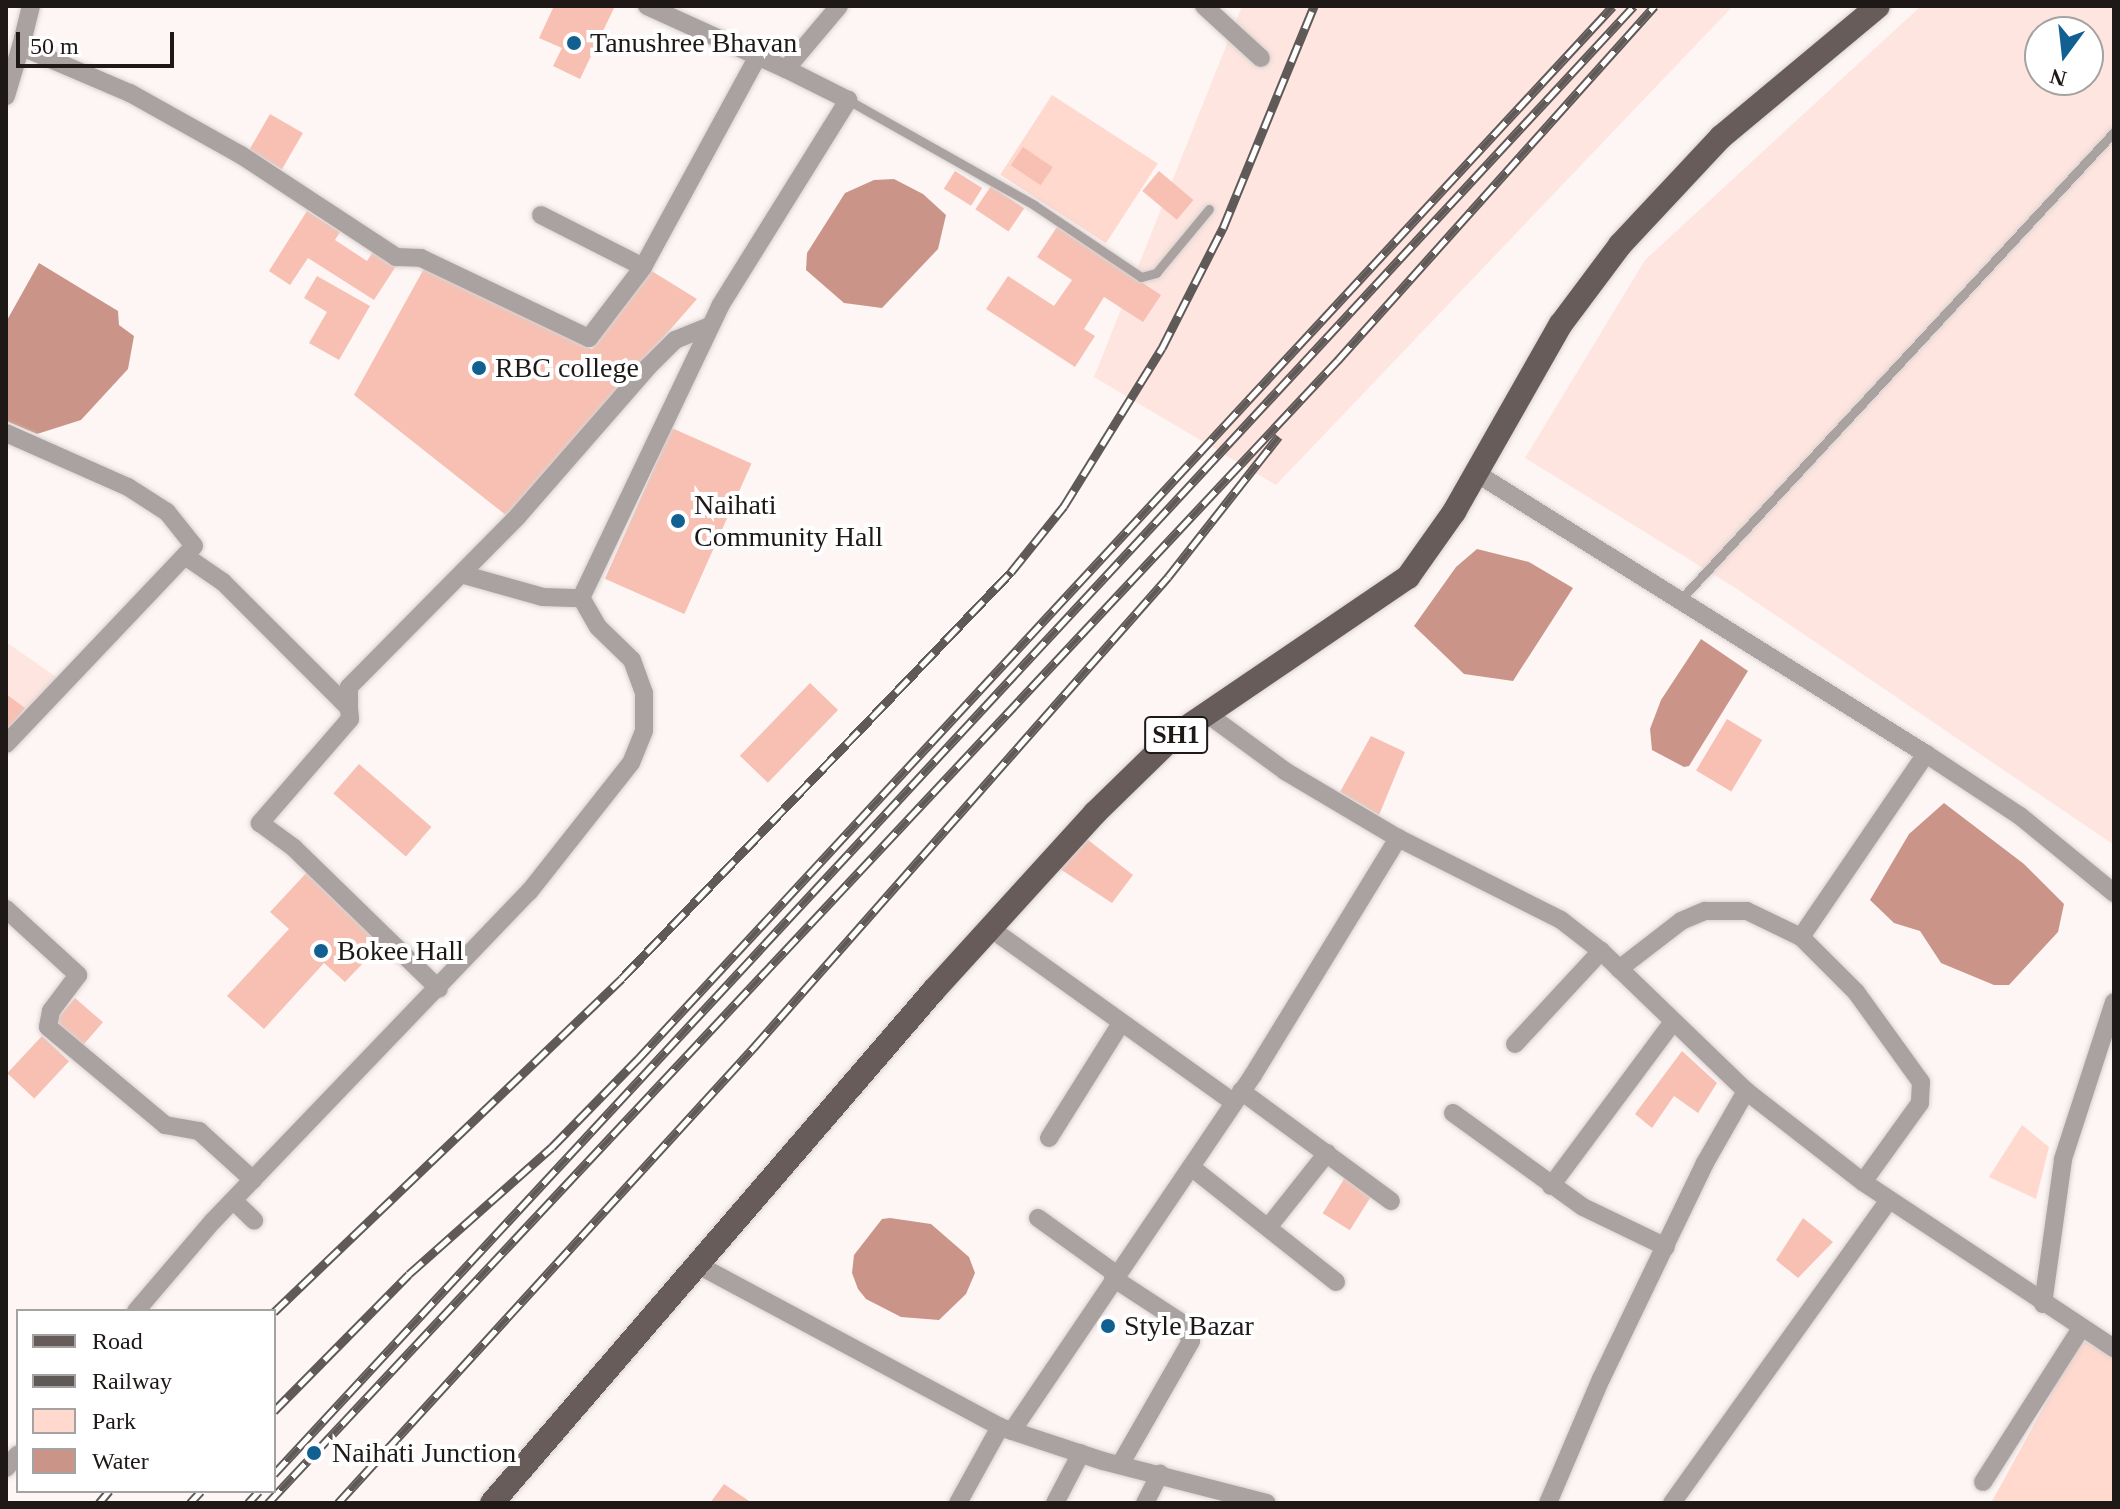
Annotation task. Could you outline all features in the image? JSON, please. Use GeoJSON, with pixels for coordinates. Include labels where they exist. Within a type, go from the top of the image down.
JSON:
{"type":"FeatureCollection","features":[{"type":"Feature","properties":{"kind":"main road","name":"SH1"},"geometry":{"type":"LineString","coordinates":[[492,1503],[990,928],[1095,813],[1206,713],[1408,577],[1476,473],[1561,324],[1620,245],[1721,137],[1878,6]]}},
{"type":"Feature","properties":{"kind":"street"},"geometry":{"type":"LineString","coordinates":[[6,96],[31,6]]}},
{"type":"Feature","properties":{"kind":"street"},"geometry":{"type":"LineString","coordinates":[[581,598],[710,326],[848,100],[647,6]]}},
{"type":"Feature","properties":{"kind":"street"},"geometry":{"type":"LineString","coordinates":[[786,69],[839,6]]}},
{"type":"Feature","properties":{"kind":"street"},"geometry":{"type":"LineString","coordinates":[[1204,6],[1261,58]]}},
{"type":"Feature","properties":{"kind":"street"},"geometry":{"type":"LineString","coordinates":[[23,39],[29,50],[130,93],[241,155],[396,257],[421,258],[578,337],[589,338],[643,267],[758,56]]}},
{"type":"Feature","properties":{"kind":"street"},"geometry":{"type":"LineString","coordinates":[[541,215],[643,267]]}},
{"type":"Feature","properties":{"kind":"street"},"geometry":{"type":"LineString","coordinates":[[439,989],[294,848],[254,819],[350,719],[349,687],[461,574],[675,340],[710,326]]}},
{"type":"Feature","properties":{"kind":"street"},"geometry":{"type":"LineString","coordinates":[[6,433],[128,487],[167,512],[194,546],[6,744]]}},
{"type":"Feature","properties":{"kind":"street"},"geometry":{"type":"LineString","coordinates":[[1476,473],[1677,603],[1926,754],[2020,816],[2114,893]]}},
{"type":"Feature","properties":{"kind":"street"},"geometry":{"type":"LineString","coordinates":[[185,556],[223,582],[349,708]]}},
{"type":"Feature","properties":{"kind":"street"},"geometry":{"type":"LineString","coordinates":[[461,574],[543,597],[581,598]]}},
{"type":"Feature","properties":{"kind":"street"},"geometry":{"type":"LineString","coordinates":[[138,1309],[253,1180],[529,892],[631,763],[644,730],[644,693],[632,660],[598,627],[581,598]]}},
{"type":"Feature","properties":{"kind":"street"},"geometry":{"type":"LineString","coordinates":[[1206,713],[1285,771],[1398,838],[1525,899],[1601,951],[1672,1023],[1746,1091],[1863,1182],[2043,1304],[2114,1348]]}},
{"type":"Feature","properties":{"kind":"street"},"geometry":{"type":"LineString","coordinates":[[1801,937],[1926,754]]}},
{"type":"Feature","properties":{"kind":"street"},"geometry":{"type":"LineString","coordinates":[[958,1503],[1006,1429],[1191,1167],[1398,838]]}},
{"type":"Feature","properties":{"kind":"street"},"geometry":{"type":"LineString","coordinates":[[6,909],[78,975],[51,1011],[48,1027],[165,1125],[199,1131],[253,1180]]}},
{"type":"Feature","properties":{"kind":"street"},"geometry":{"type":"LineString","coordinates":[[1619,969],[1681,921],[1705,911],[1747,911],[1801,937],[1856,992],[1921,1082],[1920,1103],[1863,1182]]}},
{"type":"Feature","properties":{"kind":"street"},"geometry":{"type":"LineString","coordinates":[[990,928],[1121,1023],[1327,1153],[1391,1201]]}},
{"type":"Feature","properties":{"kind":"street"},"geometry":{"type":"LineString","coordinates":[[1515,1044],[1601,951]]}},
{"type":"Feature","properties":{"kind":"street"},"geometry":{"type":"LineString","coordinates":[[2043,1304],[2063,1159],[2114,1002]]}},
{"type":"Feature","properties":{"kind":"street"},"geometry":{"type":"LineString","coordinates":[[1049,1138],[1121,1023]]}},
{"type":"Feature","properties":{"kind":"street"},"geometry":{"type":"LineString","coordinates":[[1551,1186],[1672,1023]]}},
{"type":"Feature","properties":{"kind":"street"},"geometry":{"type":"LineString","coordinates":[[1548,1503],[1601,1379],[1746,1091]]}},
{"type":"Feature","properties":{"kind":"street"},"geometry":{"type":"LineString","coordinates":[[1453,1113],[1551,1186],[1601,1218],[1666,1247]]}},
{"type":"Feature","properties":{"kind":"street"},"geometry":{"type":"LineString","coordinates":[[1270,1225],[1327,1153]]}},
{"type":"Feature","properties":{"kind":"street"},"geometry":{"type":"LineString","coordinates":[[1191,1167],[1270,1225],[1336,1282]]}},
{"type":"Feature","properties":{"kind":"street"},"geometry":{"type":"LineString","coordinates":[[1672,1503],[1889,1200]]}},
{"type":"Feature","properties":{"kind":"street"},"geometry":{"type":"LineString","coordinates":[[234,1201],[254,1220]]}},
{"type":"Feature","properties":{"kind":"street"},"geometry":{"type":"LineString","coordinates":[[1038,1218],[1191,1335],[1189,1347],[1120,1465]]}},
{"type":"Feature","properties":{"kind":"street"},"geometry":{"type":"LineString","coordinates":[[700,1266],[1006,1429],[1120,1465],[1267,1503]]}},
{"type":"Feature","properties":{"kind":"street"},"geometry":{"type":"LineString","coordinates":[[1983,1482],[2081,1328]]}},
{"type":"Feature","properties":{"kind":"street"},"geometry":{"type":"LineString","coordinates":[[1055,1503],[1081,1453]]}},
{"type":"Feature","properties":{"kind":"street"},"geometry":{"type":"LineString","coordinates":[[1145,1503],[1160,1474]]}},
{"type":"Feature","properties":{"kind":"lane"},"geometry":{"type":"LineString","coordinates":[[848,100],[1034,205],[1141,277],[1156,273],[1209,209]]}},
{"type":"Feature","properties":{"kind":"lane"},"geometry":{"type":"LineString","coordinates":[[1677,603],[2114,132]]}},
{"type":"Feature","properties":{"kind":"shaded area"},"geometry":{"type":"Polygon","coordinates":[[[1242,6],[1733,6],[1276,485],[1094,377],[1242,6]]]}},
{"type":"Feature","properties":{"kind":"shaded area"},"geometry":{"type":"Polygon","coordinates":[[[1921,6],[2114,6],[2114,845],[1737,589],[1525,458],[1645,260],[1921,6]]]}},
{"type":"Feature","properties":{"kind":"shaded area"},"geometry":{"type":"Polygon","coordinates":[[[6,642],[62,681],[6,741],[6,642]]]}},
{"type":"Feature","properties":{"kind":"green space"},"geometry":{"type":"Polygon","coordinates":[[[1052,95],[1158,164],[1106,243],[1000,175],[1052,95]]]}},
{"type":"Feature","properties":{"kind":"green space"},"geometry":{"type":"Polygon","coordinates":[[[2022,1125],[2049,1147],[2036,1199],[1989,1177],[2022,1125]]]}},
{"type":"Feature","properties":{"kind":"green space"},"geometry":{"type":"Polygon","coordinates":[[[2081,1339],[2114,1358],[2114,1503],[1991,1503],[2081,1339]]]}},
{"type":"Feature","properties":{"kind":"water"},"geometry":{"type":"Polygon","coordinates":[[[894,179],[923,194],[946,215],[938,249],[882,308],[844,303],[806,270],[807,253],[845,193],[874,180],[894,179]]]}},
{"type":"Feature","properties":{"kind":"water"},"geometry":{"type":"Polygon","coordinates":[[[39,263],[118,311],[119,325],[134,336],[128,369],[81,420],[37,434],[6,421],[6,322],[39,263]]]}},
{"type":"Feature","properties":{"kind":"water"},"geometry":{"type":"Polygon","coordinates":[[[1477,549],[1529,562],[1573,588],[1513,681],[1464,674],[1414,626],[1456,567],[1477,549]]]}},
{"type":"Feature","properties":{"kind":"water"},"geometry":{"type":"Polygon","coordinates":[[[1701,639],[1748,671],[1689,766],[1684,767],[1652,750],[1650,729],[1661,700],[1701,639]]]}},
{"type":"Feature","properties":{"kind":"water"},"geometry":{"type":"Polygon","coordinates":[[[1944,803],[2024,864],[2064,904],[2058,932],[2009,985],[1994,985],[1941,963],[1920,931],[1894,923],[1870,900],[1909,834],[1944,803]]]}},
{"type":"Feature","properties":{"kind":"water"},"geometry":{"type":"Polygon","coordinates":[[[882,1219],[931,1224],[969,1257],[975,1273],[966,1294],[939,1320],[901,1317],[866,1299],[858,1289],[852,1273],[854,1255],[882,1219]]]}},
{"type":"Feature","properties":{"kind":"building","name":"Tanushree Bhavan"},"geometry":{"type":"Polygon","coordinates":[[[554,6],[615,6],[580,79],[553,66],[562,48],[539,38],[554,6]]]}},
{"type":"Feature","properties":{"kind":"building"},"geometry":{"type":"Polygon","coordinates":[[[270,114],[303,133],[282,169],[249,150],[270,114]]]}},
{"type":"Feature","properties":{"kind":"building"},"geometry":{"type":"Polygon","coordinates":[[[1023,147],[1053,167],[1041,185],[1011,165],[1023,147]]]}},
{"type":"Feature","properties":{"kind":"building"},"geometry":{"type":"Polygon","coordinates":[[[955,171],[982,188],[971,206],[944,189],[955,171]]]}},
{"type":"Feature","properties":{"kind":"building"},"geometry":{"type":"Polygon","coordinates":[[[1159,171],[1193,200],[1177,220],[1142,191],[1159,171]]]}},
{"type":"Feature","properties":{"kind":"building"},"geometry":{"type":"Polygon","coordinates":[[[991,186],[1024,208],[1009,232],[975,209],[991,186]]]}},
{"type":"Feature","properties":{"kind":"building"},"geometry":{"type":"Polygon","coordinates":[[[307,211],[340,232],[335,240],[367,261],[373,252],[396,266],[374,300],[308,258],[290,285],[269,271],[307,211]]]}},
{"type":"Feature","properties":{"kind":"building"},"geometry":{"type":"Polygon","coordinates":[[[1057,227],[1161,295],[1143,322],[1104,297],[1084,329],[1095,336],[1075,367],[986,309],[1008,276],[1054,306],[1072,280],[1037,257],[1057,227]]]}},
{"type":"Feature","properties":{"kind":"building"},"geometry":{"type":"Polygon","coordinates":[[[426,265],[592,349],[650,270],[697,299],[507,516],[354,395],[426,265]]]}},
{"type":"Feature","properties":{"kind":"building"},"geometry":{"type":"Polygon","coordinates":[[[317,276],[370,306],[339,360],[309,343],[327,312],[304,298],[317,276]]]}},
{"type":"Feature","properties":{"kind":"building","name":"Naihati Community Hall"},"geometry":{"type":"Polygon","coordinates":[[[672,428],[751,463],[684,614],[605,579],[672,428]]]}},
{"type":"Feature","properties":{"kind":"building"},"geometry":{"type":"Polygon","coordinates":[[[810,683],[838,710],[768,783],[740,756],[810,683]]]}},
{"type":"Feature","properties":{"kind":"building"},"geometry":{"type":"Polygon","coordinates":[[[6,694],[25,708],[6,733],[6,694]]]}},
{"type":"Feature","properties":{"kind":"building"},"geometry":{"type":"Polygon","coordinates":[[[1727,719],[1762,740],[1731,792],[1696,770],[1727,719]]]}},
{"type":"Feature","properties":{"kind":"building"},"geometry":{"type":"Polygon","coordinates":[[[1371,736],[1405,752],[1379,815],[1340,792],[1371,736]]]}},
{"type":"Feature","properties":{"kind":"building"},"geometry":{"type":"Polygon","coordinates":[[[359,764],[431,827],[406,856],[333,793],[359,764]]]}},
{"type":"Feature","properties":{"kind":"building"},"geometry":{"type":"Polygon","coordinates":[[[1083,836],[1133,875],[1112,903],[1057,867],[1083,836]]]}},
{"type":"Feature","properties":{"kind":"building","name":"Bokee Hall"},"geometry":{"type":"Polygon","coordinates":[[[309,870],[385,940],[345,982],[324,963],[264,1029],[227,996],[289,929],[270,912],[309,870]]]}},
{"type":"Feature","properties":{"kind":"building"},"geometry":{"type":"Polygon","coordinates":[[[75,998],[103,1022],[81,1047],[53,1023],[75,998]]]}},
{"type":"Feature","properties":{"kind":"building"},"geometry":{"type":"Polygon","coordinates":[[[42,1036],[69,1061],[34,1099],[7,1073],[42,1036]]]}},
{"type":"Feature","properties":{"kind":"building"},"geometry":{"type":"Polygon","coordinates":[[[1682,1051],[1717,1083],[1698,1113],[1674,1096],[1652,1128],[1635,1114],[1682,1051]]]}},
{"type":"Feature","properties":{"kind":"building"},"geometry":{"type":"Polygon","coordinates":[[[1346,1176],[1373,1193],[1350,1230],[1323,1213],[1346,1176]]]}},
{"type":"Feature","properties":{"kind":"building"},"geometry":{"type":"Polygon","coordinates":[[[1803,1218],[1833,1242],[1798,1278],[1776,1260],[1803,1218]]]}},
{"type":"Feature","properties":{"kind":"building"},"geometry":{"type":"Polygon","coordinates":[[[724,1484],[752,1503],[710,1503],[724,1484]]]}},
{"type":"Feature","properties":{"kind":"railway"},"geometry":{"type":"LineString","coordinates":[[276,1310],[622,978],[1011,572],[1064,506],[1162,348],[1223,228],[1314,6]]}},
{"type":"Feature","properties":{"kind":"railway"},"geometry":{"type":"LineString","coordinates":[[276,1409],[409,1274],[552,1147],[637,1060],[1613,6]]}},
{"type":"Feature","properties":{"kind":"railway"},"geometry":{"type":"LineString","coordinates":[[276,1472],[1634,6]]}},
{"type":"Feature","properties":{"kind":"railway"},"geometry":{"type":"LineString","coordinates":[[268,1503],[1338,360],[1654,6]]}},
{"type":"Feature","properties":{"kind":"railway"},"geometry":{"type":"LineString","coordinates":[[338,1503],[755,1046],[1168,577],[1279,436]]}},
{"type":"Feature","properties":{"kind":"railway"},"geometry":{"type":"LineString","coordinates":[[99,1503],[107,1493]]}},
{"type":"Feature","properties":{"kind":"railway"},"geometry":{"type":"LineString","coordinates":[[190,1503],[199,1493]]}},
{"type":"Feature","properties":{"kind":"railway"},"geometry":{"type":"LineString","coordinates":[[248,1503],[257,1493]]}},
{"type":"Feature","properties":{"kind":"place","name":"Tanushree Bhavan"},"geometry":{"type":"Point","coordinates":[574,43]}},
{"type":"Feature","properties":{"kind":"place","name":"RBC college"},"geometry":{"type":"Point","coordinates":[479,368]}},
{"type":"Feature","properties":{"kind":"place","name":"Naihati Community Hall"},"geometry":{"type":"Point","coordinates":[678,521]}},
{"type":"Feature","properties":{"kind":"place","name":"Bokee Hall"},"geometry":{"type":"Point","coordinates":[321,951]}},
{"type":"Feature","properties":{"kind":"place","name":"Style Bazar"},"geometry":{"type":"Point","coordinates":[1108,1326]}},
{"type":"Feature","properties":{"kind":"place","name":"Naihati Junction"},"geometry":{"type":"Point","coordinates":[314,1453]}}]}
